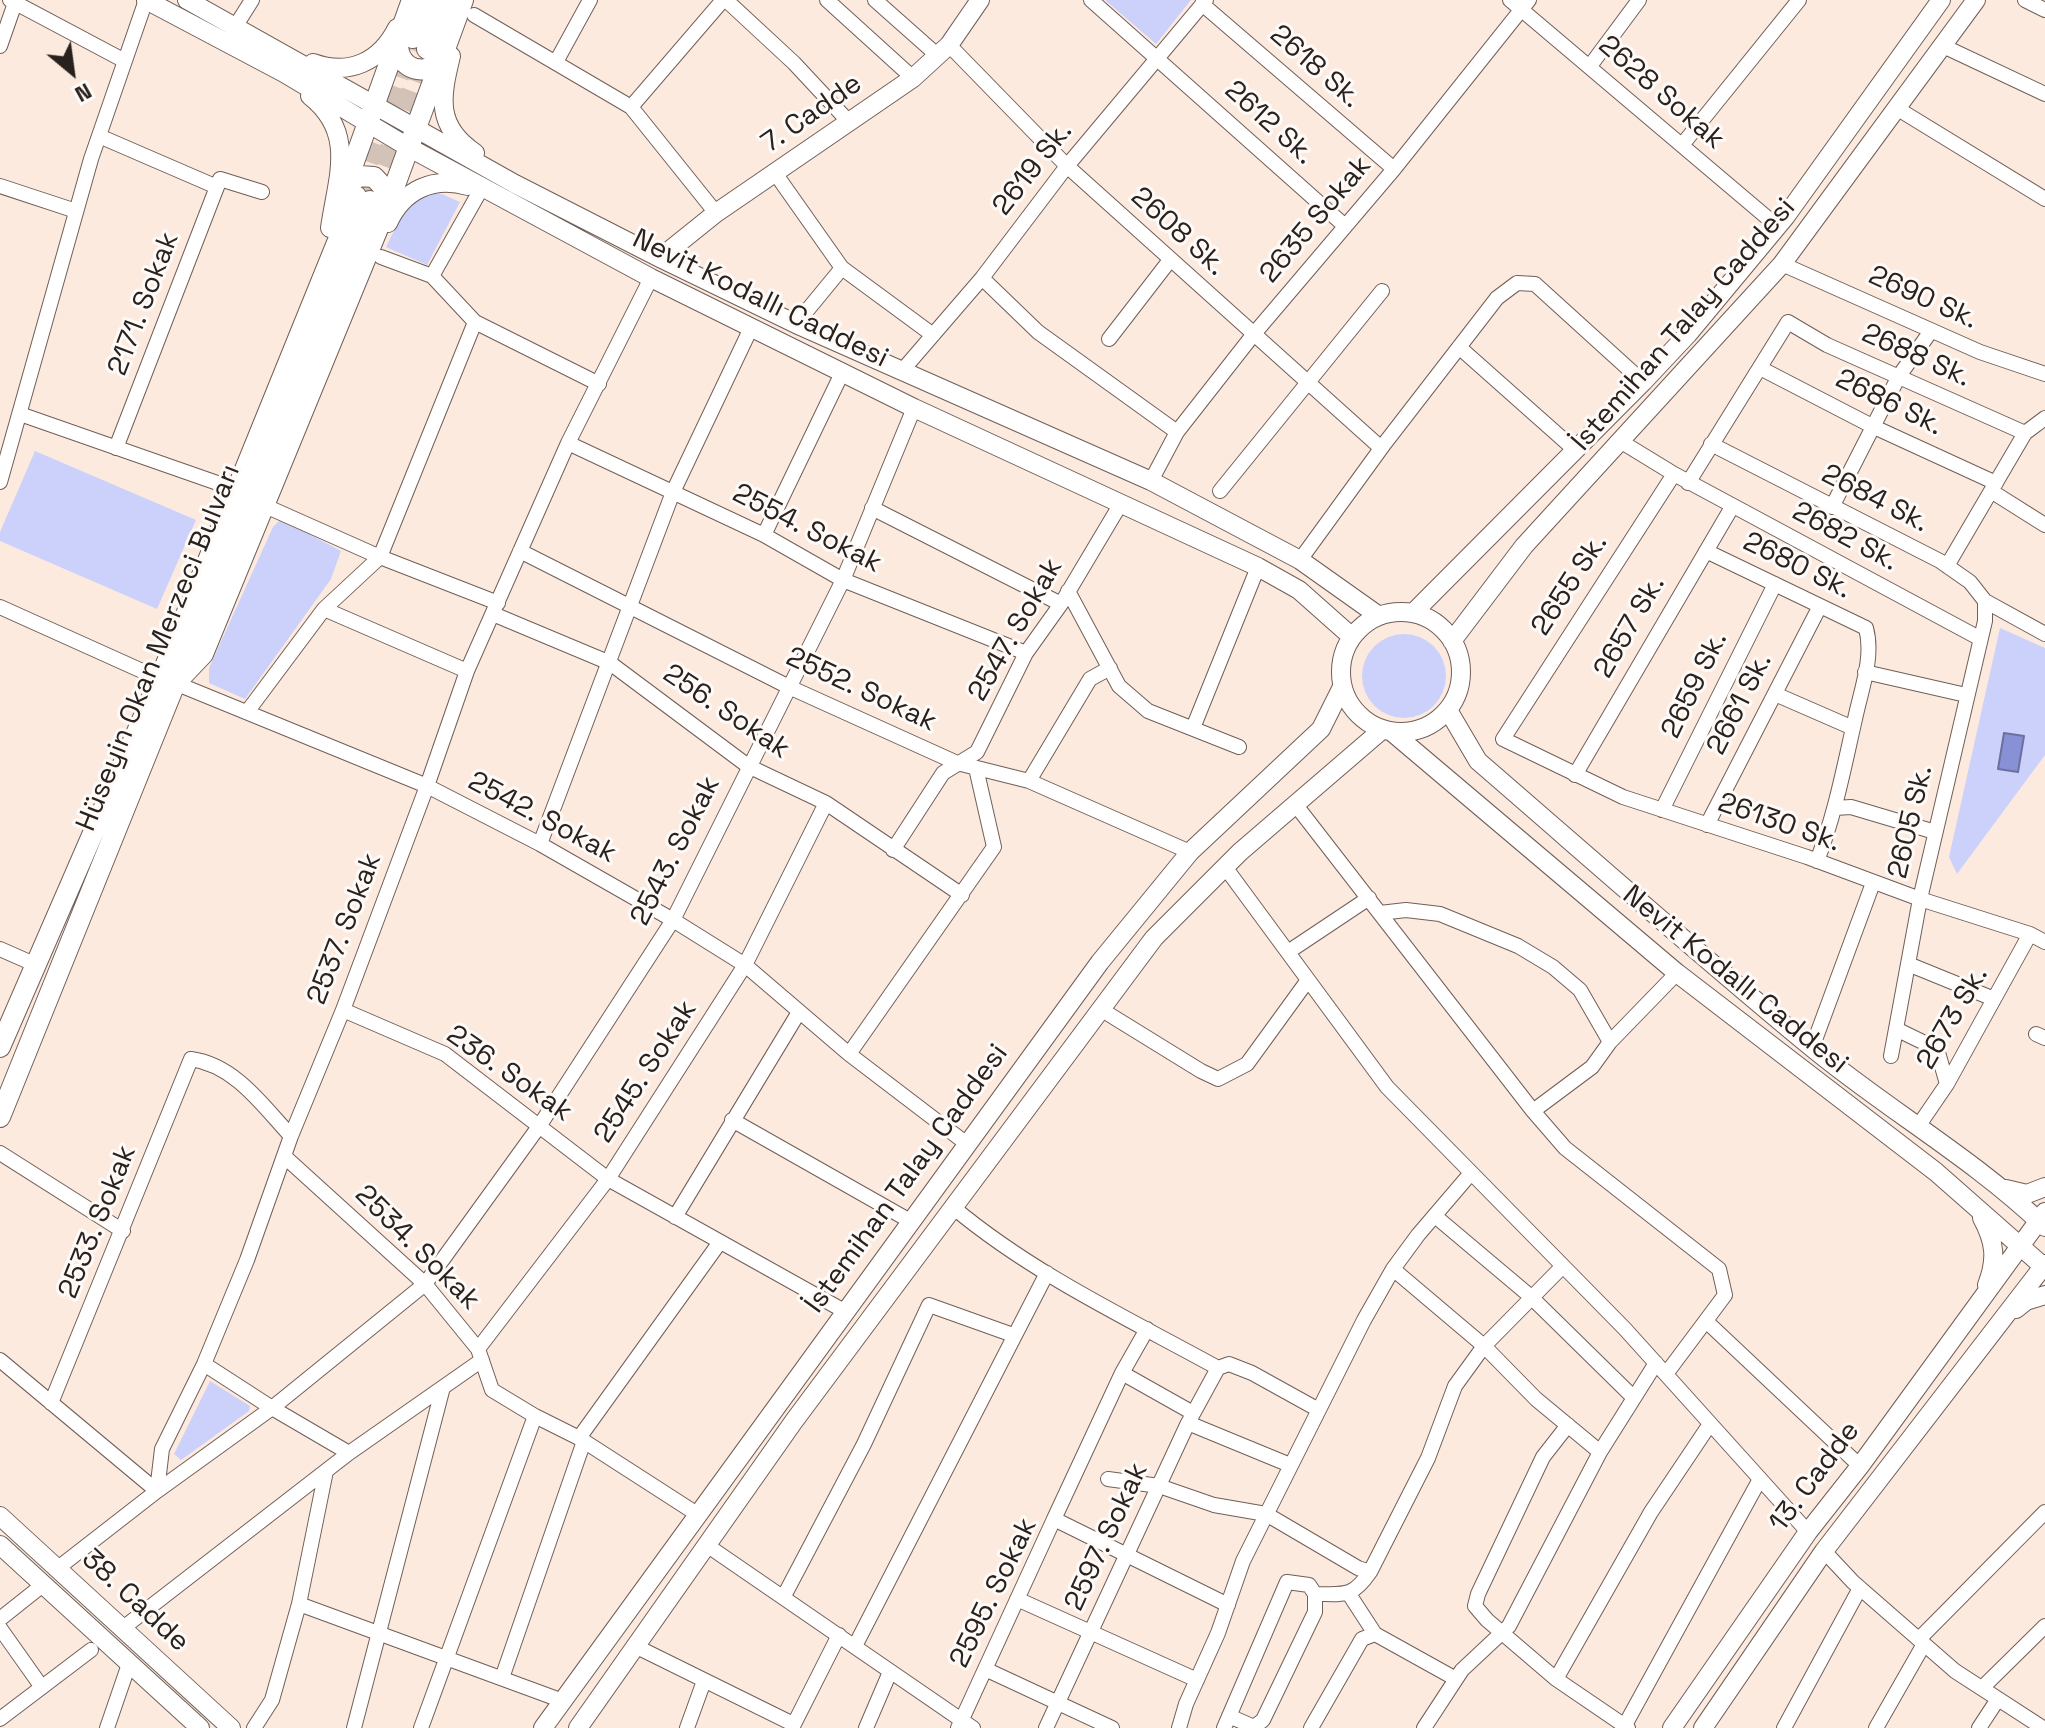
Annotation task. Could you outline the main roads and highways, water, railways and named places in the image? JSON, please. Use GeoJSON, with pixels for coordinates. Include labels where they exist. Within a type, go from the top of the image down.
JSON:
{"type":"FeatureCollection","features":[{"type":"Feature","properties":{"kind":"main road","name":"Nevit Kodallı Caddesi"},"geometry":{"type":"LineString","coordinates":[[146,0],[284,73],[372,115],[515,205],[651,278],[914,408],[1258,567],[1299,590],[1352,637]]}},
{"type":"Feature","properties":{"kind":"main road","name":"Nevit Kodallı Caddesi"},"geometry":{"type":"LineString","coordinates":[[187,0],[274,50],[372,115]]}},
{"type":"Feature","properties":{"kind":"main road"},"geometry":{"type":"LineString","coordinates":[[411,0],[420,48]]}},
{"type":"Feature","properties":{"kind":"main road"},"geometry":{"type":"LineString","coordinates":[[274,50],[333,69],[363,64],[388,44],[411,0]]}},
{"type":"Feature","properties":{"kind":"main road"},"geometry":{"type":"LineString","coordinates":[[330,228],[365,197],[411,137],[427,0]]}},
{"type":"Feature","properties":{"kind":"main road","name":"7. Cadde"},"geometry":{"type":"LineString","coordinates":[[660,258],[716,213],[913,78],[943,50],[980,0]]}},
{"type":"Feature","properties":{"kind":"main road","name":"İstemihan Talay Caddesi"},"geometry":{"type":"LineString","coordinates":[[1413,613],[1688,334],[1777,226],[1941,0]]}},
{"type":"Feature","properties":{"kind":"main road","name":"İstemihan Talay Caddesi"},"geometry":{"type":"LineString","coordinates":[[1452,641],[1524,546],[1782,264],[1976,0]]}},
{"type":"Feature","properties":{"kind":"main road"},"geometry":{"type":"LineString","coordinates":[[373,260],[365,197],[372,115],[420,48],[460,6]]}},
{"type":"Feature","properties":{"kind":"main road"},"geometry":{"type":"LineString","coordinates":[[460,6],[443,87],[445,115],[459,140],[515,184]]}},
{"type":"Feature","properties":{"kind":"main road"},"geometry":{"type":"LineString","coordinates":[[284,73],[322,107],[338,137],[341,170],[330,228],[161,647],[168,681],[203,654],[263,505],[399,203],[415,190],[442,182],[460,184],[515,205]]}},
{"type":"Feature","properties":{"kind":"main road","name":"Nevit Kodallı Caddesi"},"geometry":{"type":"LineString","coordinates":[[411,137],[515,184],[796,324],[1151,481],[1300,560],[1379,616]]}},
{"type":"Feature","properties":{"kind":"main road","name":"Hüseyin Okan Merzeci Bulvarı"},"geometry":{"type":"LineString","coordinates":[[0,1117],[168,681],[365,197]]}},
{"type":"Feature","properties":{"kind":"main road"},"geometry":{"type":"LineString","coordinates":[[1397,612],[1413,613],[1442,628],[1452,641],[1460,658],[1462,677],[1456,696],[1437,721],[1408,732],[1388,731],[1360,717],[1349,704],[1342,687],[1340,670],[1343,653],[1364,624],[1379,616],[1397,612]]}},
{"type":"Feature","properties":{"kind":"main road","name":"Hüseyin Okan Merzeci Bulvarı"},"geometry":{"type":"LineString","coordinates":[[0,1047],[34,964],[168,681]]}},
{"type":"Feature","properties":{"kind":"main road","name":"İstemihan Talay Caddesi"},"geometry":{"type":"LineString","coordinates":[[543,1728],[1100,962],[1190,852],[1321,729],[1342,687]]}},
{"type":"Feature","properties":{"kind":"main road"},"geometry":{"type":"LineString","coordinates":[[1448,710],[1478,761],[1812,1048],[2043,1220]]}},
{"type":"Feature","properties":{"kind":"main road","name":"Nevit Kodallı Caddesi"},"geometry":{"type":"LineString","coordinates":[[1388,731],[1677,973],[1938,1174],[2019,1246],[2042,1275]]}},
{"type":"Feature","properties":{"kind":"main road","name":"İstemihan Talay Caddesi"},"geometry":{"type":"LineString","coordinates":[[578,1728],[794,1421],[1154,938],[1225,867],[1295,804],[1388,731]]}},
{"type":"Feature","properties":{"kind":"main road"},"geometry":{"type":"LineString","coordinates":[[1938,1174],[1960,1181],[1994,1209],[2003,1231]]}},
{"type":"Feature","properties":{"kind":"main road"},"geometry":{"type":"LineString","coordinates":[[1998,1187],[2027,1194],[2045,1187]]}},
{"type":"Feature","properties":{"kind":"main road"},"geometry":{"type":"LineString","coordinates":[[1977,1208],[1992,1237],[1993,1268],[1981,1299]]}},
{"type":"Feature","properties":{"kind":"main road","name":"13. Cadde"},"geometry":{"type":"LineString","coordinates":[[1672,1728],[1808,1532],[1860,1466],[2019,1246],[2043,1220]]}},
{"type":"Feature","properties":{"kind":"main road"},"geometry":{"type":"LineString","coordinates":[[1977,1353],[1981,1330],[2013,1288],[2042,1275]]}},
{"type":"Feature","properties":{"kind":"main road","name":"13. Cadde"},"geometry":{"type":"LineString","coordinates":[[1703,1728],[1824,1551],[2002,1321],[2042,1275]]}},
{"type":"Feature","properties":{"kind":"main road","name":"38. Cadde"},"geometry":{"type":"LineString","coordinates":[[0,1516],[231,1728]]}},
{"type":"Feature","properties":{"kind":"main road","name":"38. Cadde"},"geometry":{"type":"LineString","coordinates":[[0,1545],[200,1728]]}},
{"type":"Feature","properties":{"kind":"water"},"geometry":{"type":"Polygon","coordinates":[[[2004,733],[2024,736],[2018,772],[1998,769],[2004,733]]]}},
{"type":"Feature","properties":{"kind":"tunnel"},"geometry":{"type":"LineString","coordinates":[[358,190],[411,44]]}},
{"type":"Feature","properties":{"kind":"tunnel"},"geometry":{"type":"LineString","coordinates":[[373,194],[427,49]]}}]}
